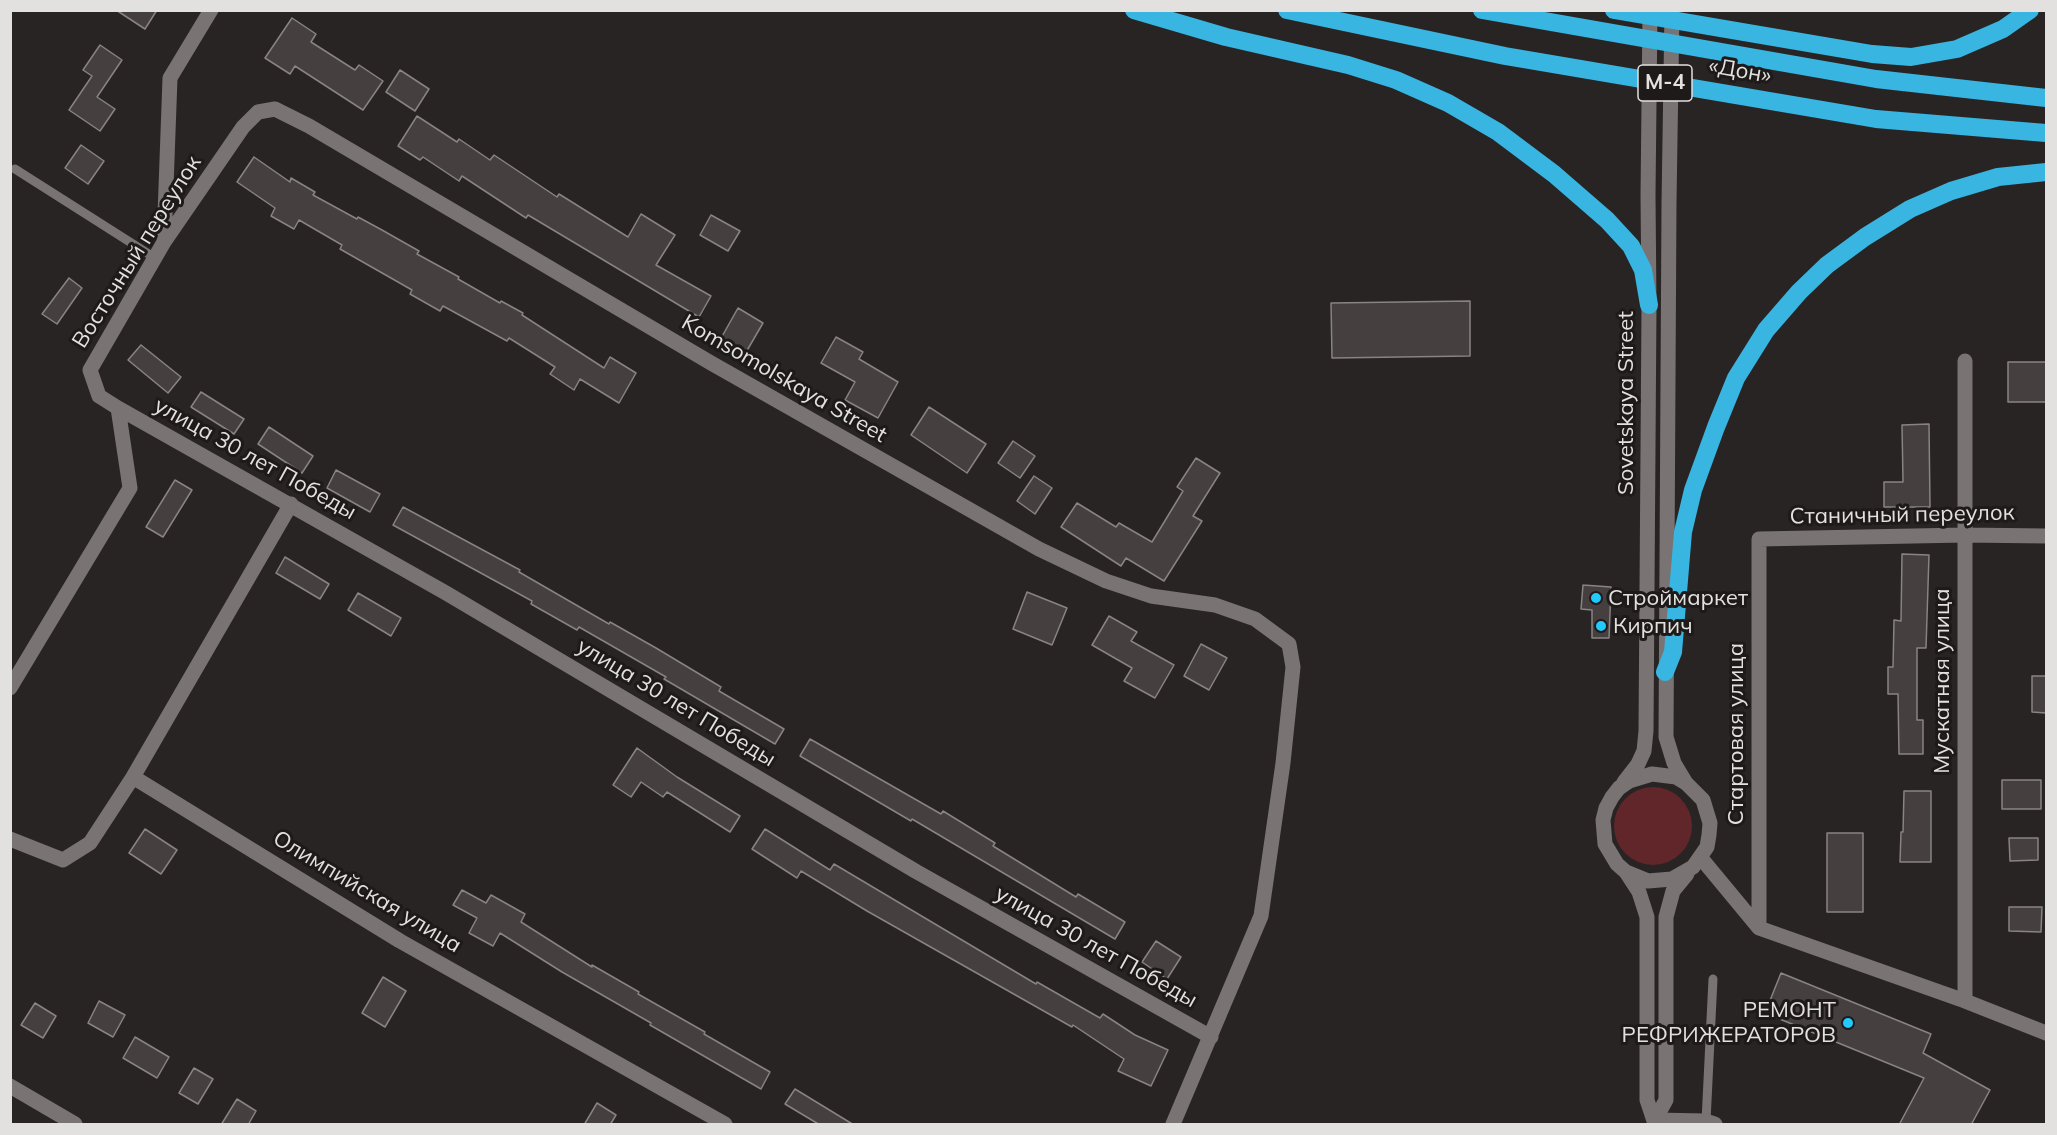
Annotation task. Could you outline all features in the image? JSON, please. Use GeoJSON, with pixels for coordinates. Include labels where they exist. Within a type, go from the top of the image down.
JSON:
{"type":"FeatureCollection","features":[{"type":"Feature","properties":{"kind":"highway"},"geometry":{"type":"LineString","coordinates":[[1134,10],[1226,37],[1358,68],[1396,80],[1448,103],[1498,132],[1554,174],[1607,220],[1631,246],[1643,270],[1650,305]]}},
{"type":"Feature","properties":{"kind":"highway","name":"«Дон»"},"geometry":{"type":"LineString","coordinates":[[1287,10],[1505,56],[1876,119],[2046,133]]}},
{"type":"Feature","properties":{"kind":"highway","name":"«Дон»"},"geometry":{"type":"LineString","coordinates":[[1482,10],[1876,79],[2046,98]]}},
{"type":"Feature","properties":{"kind":"highway"},"geometry":{"type":"LineString","coordinates":[[1614,10],[1872,54],[1911,57],[1957,49],[2003,30],[2030,10]]}},
{"type":"Feature","properties":{"kind":"highway"},"geometry":{"type":"LineString","coordinates":[[1665,672],[1673,652],[1683,532],[1693,490],[1736,378],[1766,330],[1799,292],[1827,266],[1865,237],[1910,209],[1951,191],[1998,177],[2046,172]]}},
{"type":"Feature","properties":{"kind":"street"},"geometry":{"type":"LineString","coordinates":[[164,242],[170,78],[211,10]]}},
{"type":"Feature","properties":{"kind":"street","name":"Sovetskaya Street"},"geometry":{"type":"LineString","coordinates":[[1619,788],[1638,764],[1644,751],[1646,731],[1650,10]]}},
{"type":"Feature","properties":{"kind":"street","name":"Sovetskaya Street"},"geometry":{"type":"LineString","coordinates":[[1672,10],[1665,737],[1674,763],[1686,783]]}},
{"type":"Feature","properties":{"kind":"street","name":"Восточный переулок"},"geometry":{"type":"LineString","coordinates":[[118,408],[99,396],[90,370],[164,242],[243,127],[258,112],[275,109]]}},
{"type":"Feature","properties":{"kind":"street","name":"Komsomolskaya Street"},"geometry":{"type":"LineString","coordinates":[[275,109],[309,126],[700,357],[1039,549],[1106,581],[1152,596],[1215,605],[1255,619],[1289,644],[1293,667],[1283,763],[1261,916],[1211,1037]]}},
{"type":"Feature","properties":{"kind":"street","name":"Мускатная улица"},"geometry":{"type":"LineString","coordinates":[[1965,361],[1965,1001]]}},
{"type":"Feature","properties":{"kind":"street"},"geometry":{"type":"LineString","coordinates":[[10,688],[130,488],[118,408]]}},
{"type":"Feature","properties":{"kind":"street","name":"улица 30 лет Победы"},"geometry":{"type":"LineString","coordinates":[[118,408],[456,599],[917,873],[1211,1037]]}},
{"type":"Feature","properties":{"kind":"street"},"geometry":{"type":"LineString","coordinates":[[10,839],[63,860],[90,843],[133,777],[291,504]]}},
{"type":"Feature","properties":{"kind":"street","name":"Станичный переулок"},"geometry":{"type":"LineString","coordinates":[[1759,539],[1965,535],[2046,536]]}},
{"type":"Feature","properties":{"kind":"street","name":"Стартовая улица"},"geometry":{"type":"LineString","coordinates":[[1759,539],[1759,928]]}},
{"type":"Feature","properties":{"kind":"street"},"geometry":{"type":"LineString","coordinates":[[1652,774],[1676,777],[1686,783],[1703,800],[1710,823],[1707,847],[1673,891],[1666,917],[1666,1100],[1655,1122],[1647,1101],[1647,917],[1639,892],[1626,872],[1610,855],[1603,832],[1606,808],[1619,788],[1640,776],[1652,774]]}},
{"type":"Feature","properties":{"kind":"street","name":"Олимпийская улица"},"geometry":{"type":"LineString","coordinates":[[133,777],[400,941],[725,1125]]}},
{"type":"Feature","properties":{"kind":"street"},"geometry":{"type":"LineString","coordinates":[[1626,872],[1637,878],[1660,881],[1672,879],[1697,862]]}},
{"type":"Feature","properties":{"kind":"street"},"geometry":{"type":"LineString","coordinates":[[1697,862],[1759,928],[1965,1001],[2046,1033]]}},
{"type":"Feature","properties":{"kind":"street"},"geometry":{"type":"LineString","coordinates":[[1173,1125],[1211,1037]]}},
{"type":"Feature","properties":{"kind":"street"},"geometry":{"type":"LineString","coordinates":[[10,1086],[75,1125]]}},
{"type":"Feature","properties":{"kind":"street"},"geometry":{"type":"LineString","coordinates":[[1655,1122],[1711,1123]]}},
{"type":"Feature","properties":{"kind":"lane"},"geometry":{"type":"LineString","coordinates":[[15,169],[155,258]]}},
{"type":"Feature","properties":{"kind":"lane"},"geometry":{"type":"LineString","coordinates":[[1711,1123],[1713,979]]}},
{"type":"Feature","properties":{"kind":"shaded area"},"geometry":{"type":"Polygon","coordinates":[[[1645,787],[1661,787],[1675,793],[1686,804],[1692,818],[1692,834],[1686,848],[1675,859],[1661,865],[1645,865],[1631,859],[1620,848],[1614,834],[1614,818],[1620,804],[1631,793],[1645,787]]]}},
{"type":"Feature","properties":{"kind":"building"},"geometry":{"type":"Polygon","coordinates":[[[116,10],[157,10],[145,29],[116,10]]]}},
{"type":"Feature","properties":{"kind":"building"},"geometry":{"type":"Polygon","coordinates":[[[292,18],[316,34],[311,42],[355,70],[359,65],[383,81],[363,110],[295,66],[290,74],[265,58],[292,18]]]}},
{"type":"Feature","properties":{"kind":"building"},"geometry":{"type":"Polygon","coordinates":[[[100,45],[122,60],[97,97],[115,109],[100,131],[69,110],[92,76],[83,70],[100,45]]]}},
{"type":"Feature","properties":{"kind":"building"},"geometry":{"type":"Polygon","coordinates":[[[400,70],[429,89],[415,111],[386,92],[400,70]]]}},
{"type":"Feature","properties":{"kind":"building"},"geometry":{"type":"Polygon","coordinates":[[[417,116],[457,142],[459,139],[490,160],[494,155],[557,197],[559,194],[628,237],[641,214],[675,235],[656,265],[711,296],[699,317],[528,215],[526,218],[462,176],[459,181],[423,157],[420,160],[398,146],[417,116]]]}},
{"type":"Feature","properties":{"kind":"building"},"geometry":{"type":"Polygon","coordinates":[[[81,145],[104,161],[88,184],[65,168],[81,145]]]}},
{"type":"Feature","properties":{"kind":"building"},"geometry":{"type":"Polygon","coordinates":[[[254,157],[290,182],[291,178],[315,192],[313,195],[382,230],[419,251],[417,254],[459,277],[458,279],[523,313],[522,315],[604,368],[610,357],[636,373],[619,403],[580,379],[574,390],[550,374],[555,367],[509,338],[507,341],[443,306],[440,311],[410,294],[412,290],[340,249],[342,245],[299,220],[294,229],[271,216],[275,208],[237,182],[254,157]]]}},
{"type":"Feature","properties":{"kind":"building"},"geometry":{"type":"Polygon","coordinates":[[[711,215],[740,231],[728,251],[700,235],[711,215]]]}},
{"type":"Feature","properties":{"kind":"building"},"geometry":{"type":"Polygon","coordinates":[[[69,278],[82,288],[57,324],[42,314],[69,278]]]}},
{"type":"Feature","properties":{"kind":"building"},"geometry":{"type":"Polygon","coordinates":[[[1470,301],[1470,356],[1332,358],[1331,303],[1470,301]]]}},
{"type":"Feature","properties":{"kind":"building"},"geometry":{"type":"Polygon","coordinates":[[[738,308],[763,323],[745,354],[720,340],[738,308]]]}},
{"type":"Feature","properties":{"kind":"building"},"geometry":{"type":"Polygon","coordinates":[[[836,337],[863,352],[859,359],[898,382],[878,418],[845,400],[855,382],[821,363],[836,337]]]}},
{"type":"Feature","properties":{"kind":"building"},"geometry":{"type":"Polygon","coordinates":[[[141,345],[181,377],[168,393],[128,360],[141,345]]]}},
{"type":"Feature","properties":{"kind":"building"},"geometry":{"type":"Polygon","coordinates":[[[2008,362],[2046,362],[2046,402],[2008,402],[2008,362]]]}},
{"type":"Feature","properties":{"kind":"building"},"geometry":{"type":"Polygon","coordinates":[[[201,392],[244,419],[234,434],[191,407],[201,392]]]}},
{"type":"Feature","properties":{"kind":"building"},"geometry":{"type":"Polygon","coordinates":[[[929,407],[986,444],[967,473],[911,435],[929,407]]]}},
{"type":"Feature","properties":{"kind":"building"},"geometry":{"type":"Polygon","coordinates":[[[1929,424],[1930,507],[1884,507],[1884,482],[1903,482],[1902,425],[1929,424]]]}},
{"type":"Feature","properties":{"kind":"building"},"geometry":{"type":"Polygon","coordinates":[[[269,427],[313,456],[302,473],[258,444],[269,427]]]}},
{"type":"Feature","properties":{"kind":"building"},"geometry":{"type":"Polygon","coordinates":[[[1013,441],[1035,456],[1020,478],[998,463],[1013,441]]]}},
{"type":"Feature","properties":{"kind":"building"},"geometry":{"type":"Polygon","coordinates":[[[1196,458],[1220,473],[1193,516],[1202,521],[1164,581],[1126,558],[1121,566],[1061,527],[1077,503],[1116,527],[1119,523],[1152,542],[1183,491],[1177,487],[1196,458]]]}},
{"type":"Feature","properties":{"kind":"building"},"geometry":{"type":"Polygon","coordinates":[[[336,470],[380,494],[370,512],[327,488],[336,470]]]}},
{"type":"Feature","properties":{"kind":"building"},"geometry":{"type":"Polygon","coordinates":[[[1034,476],[1052,488],[1035,514],[1017,501],[1034,476]]]}},
{"type":"Feature","properties":{"kind":"building"},"geometry":{"type":"Polygon","coordinates":[[[175,480],[192,490],[163,537],[146,527],[175,480]]]}},
{"type":"Feature","properties":{"kind":"building"},"geometry":{"type":"Polygon","coordinates":[[[403,507],[520,570],[519,572],[721,687],[719,691],[784,729],[775,744],[579,627],[577,630],[531,604],[532,601],[393,525],[403,507]]]}},
{"type":"Feature","properties":{"kind":"building"},"geometry":{"type":"Polygon","coordinates":[[[1902,554],[1929,555],[1926,648],[1917,648],[1917,720],[1923,720],[1923,754],[1899,754],[1898,694],[1888,694],[1888,667],[1893,667],[1894,620],[1901,621],[1902,554]]]}},
{"type":"Feature","properties":{"kind":"building"},"geometry":{"type":"Polygon","coordinates":[[[285,557],[329,584],[320,599],[276,573],[285,557]]]}},
{"type":"Feature","properties":{"kind":"building"},"geometry":{"type":"Polygon","coordinates":[[[1583,585],[1611,587],[1609,638],[1592,638],[1592,610],[1581,609],[1583,585]]]}},
{"type":"Feature","properties":{"kind":"building"},"geometry":{"type":"Polygon","coordinates":[[[1027,592],[1067,608],[1052,645],[1013,629],[1027,592]]]}},
{"type":"Feature","properties":{"kind":"building"},"geometry":{"type":"Polygon","coordinates":[[[358,593],[401,618],[391,636],[348,610],[358,593]]]}},
{"type":"Feature","properties":{"kind":"building"},"geometry":{"type":"Polygon","coordinates":[[[1109,616],[1137,632],[1131,641],[1174,665],[1155,698],[1124,681],[1132,668],[1092,645],[1109,616]]]}},
{"type":"Feature","properties":{"kind":"building"},"geometry":{"type":"Polygon","coordinates":[[[1201,644],[1227,658],[1209,690],[1184,676],[1201,644]]]}},
{"type":"Feature","properties":{"kind":"building"},"geometry":{"type":"Polygon","coordinates":[[[2032,676],[2046,676],[2046,713],[2032,712],[2032,676]]]}},
{"type":"Feature","properties":{"kind":"building"},"geometry":{"type":"Polygon","coordinates":[[[810,739],[941,814],[943,811],[995,843],[993,846],[1076,897],[1078,894],[1125,922],[1115,939],[800,756],[810,739]]]}},
{"type":"Feature","properties":{"kind":"building"},"geometry":{"type":"Polygon","coordinates":[[[637,748],[677,777],[740,816],[730,832],[667,792],[663,797],[641,782],[631,797],[613,785],[637,748]]]}},
{"type":"Feature","properties":{"kind":"building"},"geometry":{"type":"Polygon","coordinates":[[[2002,780],[2041,780],[2041,809],[2002,809],[2002,780]]]}},
{"type":"Feature","properties":{"kind":"building"},"geometry":{"type":"Polygon","coordinates":[[[1904,791],[1931,791],[1931,862],[1900,862],[1904,791]]]}},
{"type":"Feature","properties":{"kind":"building"},"geometry":{"type":"Polygon","coordinates":[[[145,829],[177,850],[161,874],[129,853],[145,829]]]}},
{"type":"Feature","properties":{"kind":"building"},"geometry":{"type":"Polygon","coordinates":[[[765,829],[830,870],[834,864],[1036,984],[1037,982],[1100,1018],[1103,1014],[1135,1035],[1168,1050],[1151,1086],[1118,1071],[1124,1059],[1073,1025],[1072,1027],[867,911],[801,871],[797,878],[752,849],[765,829]]]}},
{"type":"Feature","properties":{"kind":"building"},"geometry":{"type":"Polygon","coordinates":[[[1827,833],[1863,833],[1863,912],[1827,912],[1827,833]]]}},
{"type":"Feature","properties":{"kind":"building"},"geometry":{"type":"Polygon","coordinates":[[[2009,838],[2038,838],[2038,860],[2010,861],[2009,838]]]}},
{"type":"Feature","properties":{"kind":"building"},"geometry":{"type":"Polygon","coordinates":[[[462,890],[486,903],[491,895],[525,914],[521,922],[592,967],[592,965],[639,992],[638,994],[770,1072],[761,1089],[650,1025],[651,1023],[500,933],[493,946],[469,933],[477,918],[453,905],[462,890]]]}},
{"type":"Feature","properties":{"kind":"building"},"geometry":{"type":"Polygon","coordinates":[[[2009,907],[2042,907],[2041,932],[2009,931],[2009,907]]]}},
{"type":"Feature","properties":{"kind":"building"},"geometry":{"type":"Polygon","coordinates":[[[1156,941],[1181,957],[1167,979],[1142,962],[1156,941]]]}},
{"type":"Feature","properties":{"kind":"building","name":"РЕМОНТ РЕФРИЖЕРАТОРОВ"},"geometry":{"type":"Polygon","coordinates":[[[1781,973],[1931,1034],[1923,1053],[1990,1090],[1971,1125],[1899,1125],[1924,1078],[1765,1013],[1781,973]]]}},
{"type":"Feature","properties":{"kind":"building"},"geometry":{"type":"Polygon","coordinates":[[[383,977],[406,991],[385,1027],[362,1013],[383,977]]]}},
{"type":"Feature","properties":{"kind":"building"},"geometry":{"type":"Polygon","coordinates":[[[99,1001],[125,1015],[113,1037],[88,1023],[99,1001]]]}},
{"type":"Feature","properties":{"kind":"building"},"geometry":{"type":"Polygon","coordinates":[[[35,1003],[56,1016],[43,1038],[21,1025],[35,1003]]]}},
{"type":"Feature","properties":{"kind":"building"},"geometry":{"type":"Polygon","coordinates":[[[135,1037],[169,1057],[157,1078],[123,1058],[135,1037]]]}},
{"type":"Feature","properties":{"kind":"building"},"geometry":{"type":"Polygon","coordinates":[[[194,1068],[213,1079],[198,1104],[179,1093],[194,1068]]]}},
{"type":"Feature","properties":{"kind":"building"},"geometry":{"type":"Polygon","coordinates":[[[795,1089],[854,1125],[820,1125],[785,1104],[795,1089]]]}},
{"type":"Feature","properties":{"kind":"building"},"geometry":{"type":"Polygon","coordinates":[[[237,1099],[256,1111],[248,1125],[221,1125],[237,1099]]]}},
{"type":"Feature","properties":{"kind":"building"},"geometry":{"type":"Polygon","coordinates":[[[597,1103],[616,1115],[610,1125],[584,1125],[597,1103]]]}},
{"type":"Feature","properties":{"kind":"place","name":"Строймаркет"},"geometry":{"type":"Point","coordinates":[1596,598]}},
{"type":"Feature","properties":{"kind":"place","name":"Кирпич"},"geometry":{"type":"Point","coordinates":[1601,626]}},
{"type":"Feature","properties":{"kind":"place","name":"РЕМОНТ РЕФРИЖЕРАТОРОВ"},"geometry":{"type":"Point","coordinates":[1848,1023]}}]}
